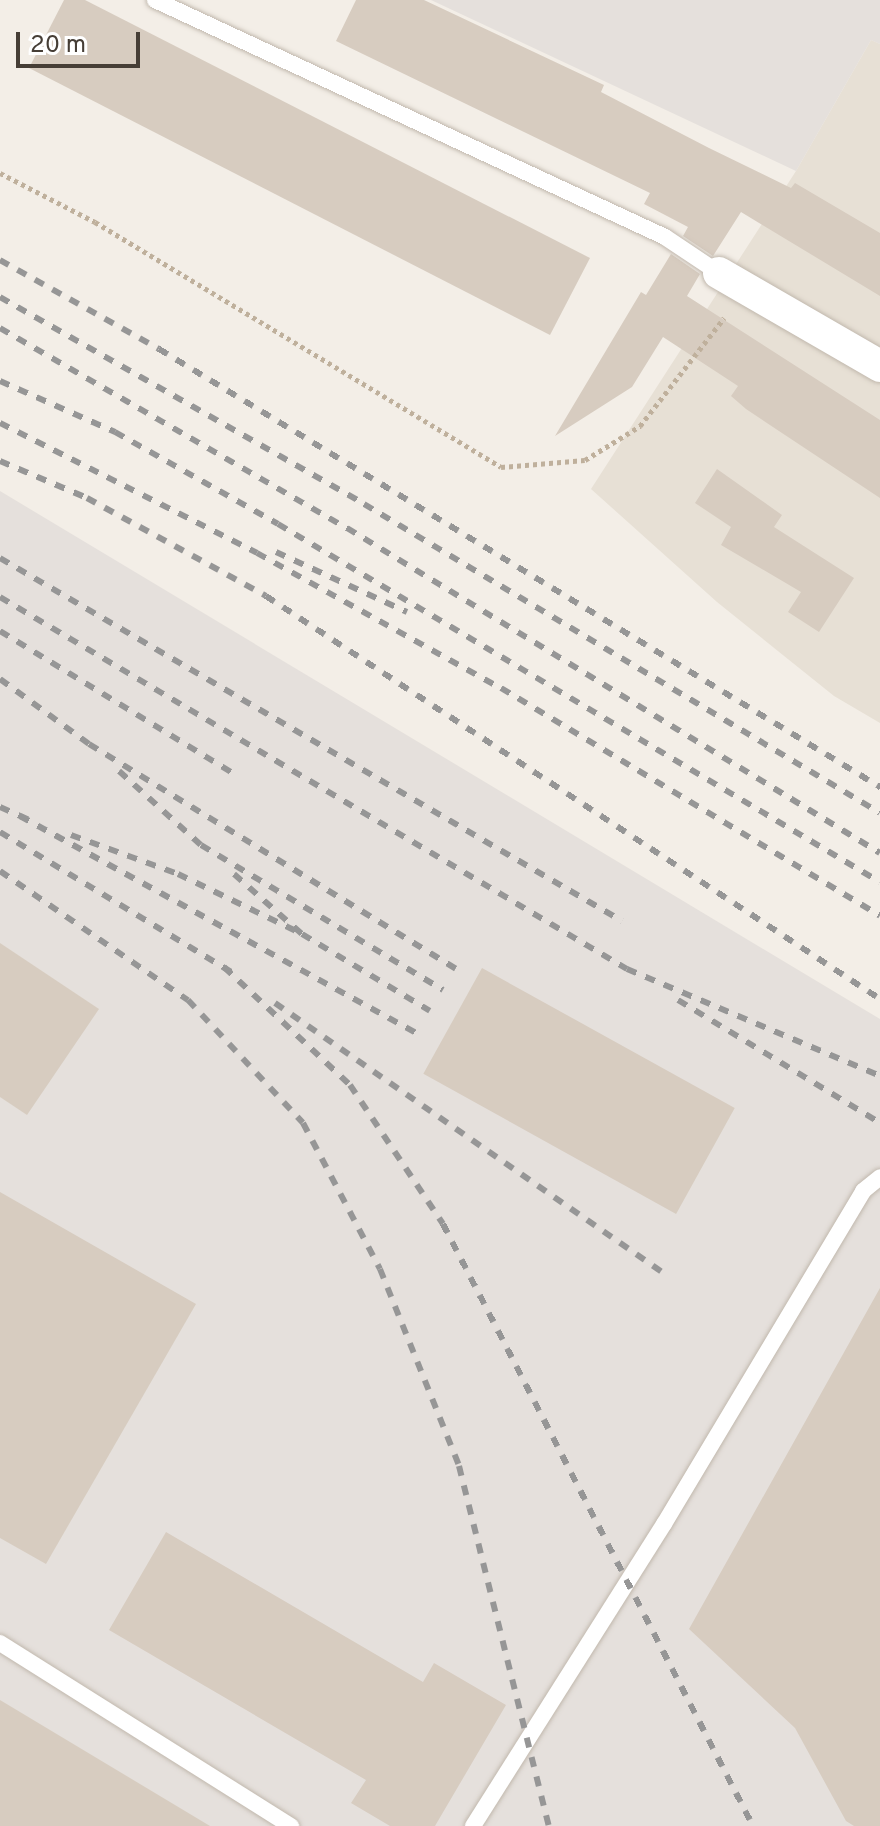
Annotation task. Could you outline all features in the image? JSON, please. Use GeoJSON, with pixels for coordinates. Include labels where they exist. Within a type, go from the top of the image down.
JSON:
{"type":"FeatureCollection","features":[{"type":"Feature","properties":{"kind":"street"},"geometry":{"type":"LineString","coordinates":[[733,280],[880,366]]}},
{"type":"Feature","properties":{"kind":"lane"},"geometry":{"type":"LineString","coordinates":[[155,0],[665,237],[733,280]]}},
{"type":"Feature","properties":{"kind":"lane"},"geometry":{"type":"LineString","coordinates":[[473,1826],[664,1524],[863,1191],[880,1177]]}},
{"type":"Feature","properties":{"kind":"lane"},"geometry":{"type":"LineString","coordinates":[[0,1643],[291,1826]]}},
{"type":"Feature","properties":{"kind":"path"},"geometry":{"type":"LineString","coordinates":[[0,173],[95,222],[501,467],[585,460],[640,426],[733,280]]}},
{"type":"Feature","properties":{"kind":"shaded area"},"geometry":{"type":"Polygon","coordinates":[[[431,0],[880,0],[880,44],[871,40],[796,171],[431,0]]]}},
{"type":"Feature","properties":{"kind":"shaded area"},"geometry":{"type":"Polygon","coordinates":[[[871,40],[880,44],[880,723],[834,696],[717,602],[591,489],[796,171],[871,40]]]}},
{"type":"Feature","properties":{"kind":"shaded area"},"geometry":{"type":"Polygon","coordinates":[[[0,491],[880,1019],[880,1826],[0,1826],[0,491]]]}},
{"type":"Feature","properties":{"kind":"building"},"geometry":{"type":"Polygon","coordinates":[[[64,0],[85,0],[590,258],[550,335],[29,68],[64,0]]]}},
{"type":"Feature","properties":{"kind":"building"},"geometry":{"type":"Polygon","coordinates":[[[356,0],[424,0],[604,85],[601,92],[709,148],[791,188],[795,183],[880,233],[880,296],[741,212],[713,256],[683,236],[688,227],[644,204],[650,193],[336,41],[356,0]]]}},
{"type":"Feature","properties":{"kind":"building"},"geometry":{"type":"Polygon","coordinates":[[[671,254],[700,274],[687,296],[880,420],[880,498],[746,409],[731,396],[738,386],[663,337],[632,387],[555,436],[641,292],[646,295],[671,254]]]}},
{"type":"Feature","properties":{"kind":"building"},"geometry":{"type":"Polygon","coordinates":[[[717,469],[782,515],[774,527],[854,578],[819,632],[788,612],[801,592],[721,545],[731,527],[695,503],[717,469]]]}},
{"type":"Feature","properties":{"kind":"building"},"geometry":{"type":"Polygon","coordinates":[[[0,943],[99,1009],[27,1115],[0,1097],[0,943]]]}},
{"type":"Feature","properties":{"kind":"building"},"geometry":{"type":"Polygon","coordinates":[[[482,968],[735,1108],[676,1214],[423,1074],[482,968]]]}},
{"type":"Feature","properties":{"kind":"building"},"geometry":{"type":"Polygon","coordinates":[[[0,1192],[196,1304],[46,1564],[0,1538],[0,1192]]]}},
{"type":"Feature","properties":{"kind":"building"},"geometry":{"type":"Polygon","coordinates":[[[880,1288],[880,1826],[854,1826],[846,1821],[795,1728],[689,1629],[880,1288]]]}},
{"type":"Feature","properties":{"kind":"building"},"geometry":{"type":"Polygon","coordinates":[[[166,1532],[423,1682],[434,1663],[506,1705],[435,1826],[390,1826],[351,1803],[366,1780],[109,1630],[166,1532]]]}},
{"type":"Feature","properties":{"kind":"building"},"geometry":{"type":"Polygon","coordinates":[[[0,1700],[210,1826],[0,1826],[0,1700]]]}},
{"type":"Feature","properties":{"kind":"railway"},"geometry":{"type":"LineString","coordinates":[[0,260],[159,349],[880,787]]}},
{"type":"Feature","properties":{"kind":"railway"},"geometry":{"type":"LineString","coordinates":[[0,297],[364,504],[880,813]]}},
{"type":"Feature","properties":{"kind":"railway"},"geometry":{"type":"LineString","coordinates":[[0,328],[347,528],[880,853]]}},
{"type":"Feature","properties":{"kind":"railway"},"geometry":{"type":"LineString","coordinates":[[0,381],[115,432],[278,524],[880,882]]}},
{"type":"Feature","properties":{"kind":"railway"},"geometry":{"type":"LineString","coordinates":[[0,423],[257,553],[501,688],[880,916]]}},
{"type":"Feature","properties":{"kind":"railway"},"geometry":{"type":"LineString","coordinates":[[0,461],[87,498],[266,596],[880,999]]}},
{"type":"Feature","properties":{"kind":"railway"},"geometry":{"type":"LineString","coordinates":[[276,552],[407,612]]}},
{"type":"Feature","properties":{"kind":"railway"},"geometry":{"type":"LineString","coordinates":[[0,558],[622,921]]}},
{"type":"Feature","properties":{"kind":"railway"},"geometry":{"type":"LineString","coordinates":[[0,597],[627,969],[880,1076]]}},
{"type":"Feature","properties":{"kind":"railway"},"geometry":{"type":"LineString","coordinates":[[0,631],[233,773]]}},
{"type":"Feature","properties":{"kind":"railway"},"geometry":{"type":"LineString","coordinates":[[0,679],[89,744],[456,969]]}},
{"type":"Feature","properties":{"kind":"railway"},"geometry":{"type":"LineString","coordinates":[[119,771],[201,845],[443,990]]}},
{"type":"Feature","properties":{"kind":"railway"},"geometry":{"type":"LineString","coordinates":[[0,807],[29,820]]}},
{"type":"Feature","properties":{"kind":"railway"},"geometry":{"type":"LineString","coordinates":[[20,816],[417,1033]]}},
{"type":"Feature","properties":{"kind":"railway"},"geometry":{"type":"LineString","coordinates":[[0,832],[233,973]]}},
{"type":"Feature","properties":{"kind":"railway"},"geometry":{"type":"LineString","coordinates":[[71,835],[178,874],[302,934]]}},
{"type":"Feature","properties":{"kind":"railway"},"geometry":{"type":"LineString","coordinates":[[0,871],[188,1000],[303,1123],[380,1269],[459,1466],[549,1826]]}},
{"type":"Feature","properties":{"kind":"railway"},"geometry":{"type":"LineString","coordinates":[[234,874],[302,934],[430,1011]]}},
{"type":"Feature","properties":{"kind":"railway"},"geometry":{"type":"LineString","coordinates":[[224,967],[350,1085],[443,1224],[753,1826]]}},
{"type":"Feature","properties":{"kind":"railway"},"geometry":{"type":"LineString","coordinates":[[678,1000],[880,1123]]}},
{"type":"Feature","properties":{"kind":"railway"},"geometry":{"type":"LineString","coordinates":[[275,1003],[663,1273]]}}]}
